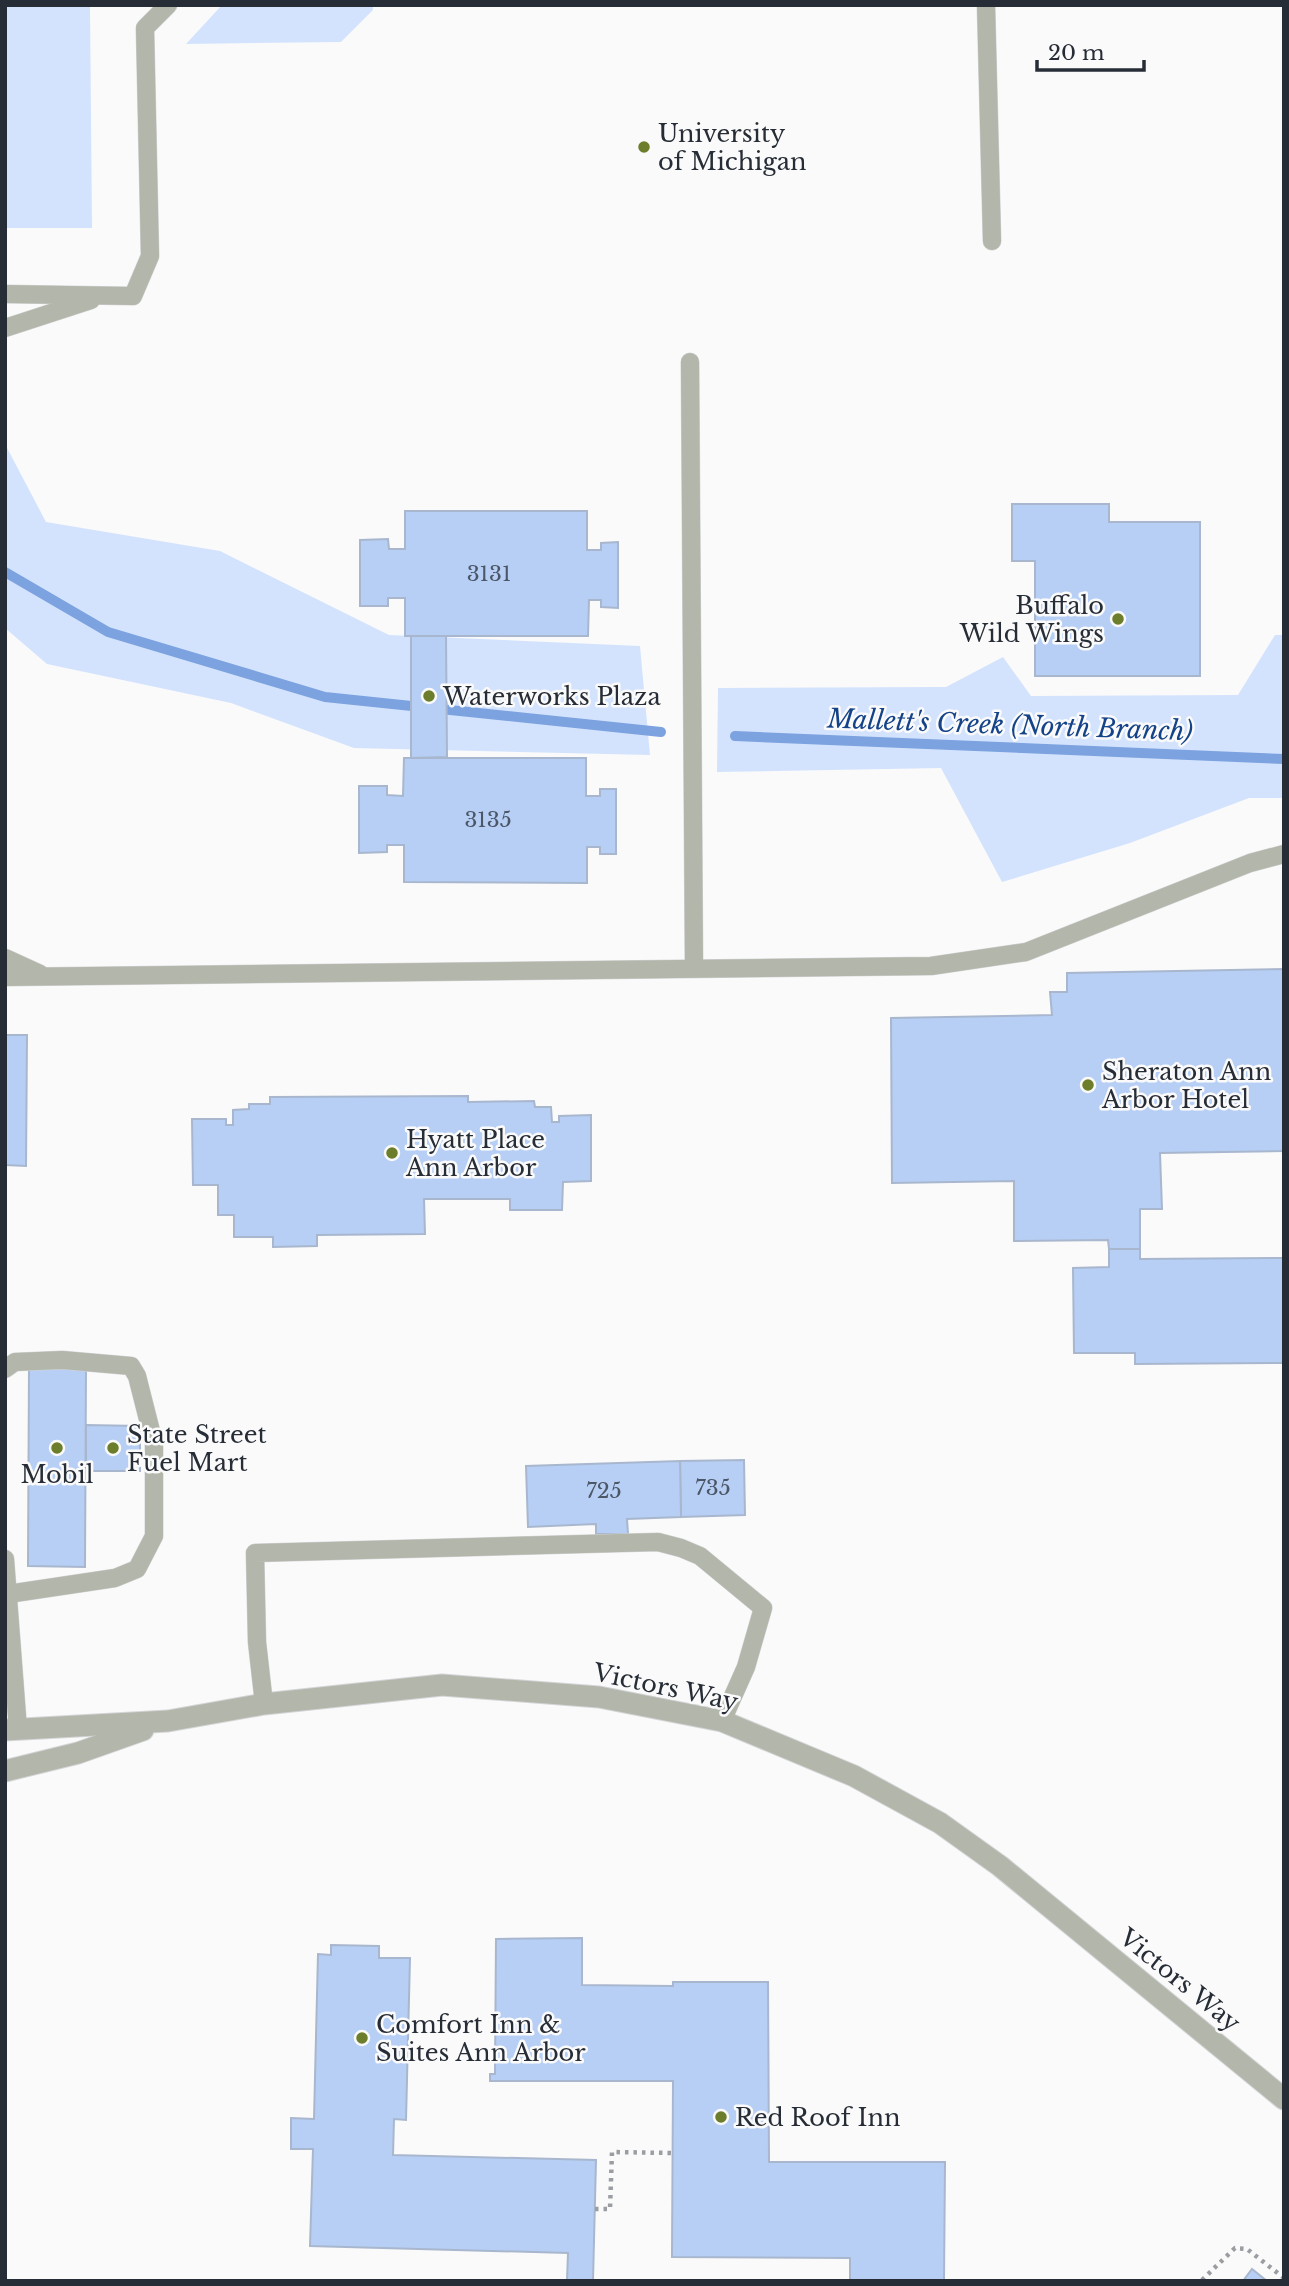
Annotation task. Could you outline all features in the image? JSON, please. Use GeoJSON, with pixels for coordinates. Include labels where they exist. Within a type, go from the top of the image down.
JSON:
{"type":"FeatureCollection","features":[{"type":"Feature","properties":{"kind":"street","name":"Victors Way"},"geometry":{"type":"LineString","coordinates":[[12,1729],[169,1721],[264,1704],[442,1685],[600,1697],[722,1721],[854,1776],[940,1823],[1000,1866],[1284,2099]]}},
{"type":"Feature","properties":{"kind":"street"},"geometry":{"type":"LineString","coordinates":[[5,1771],[78,1753],[169,1721]]}},
{"type":"Feature","properties":{"kind":"lane"},"geometry":{"type":"LineString","coordinates":[[5,294],[133,296],[150,256],[145,28],[168,5]]}},
{"type":"Feature","properties":{"kind":"lane"},"geometry":{"type":"LineString","coordinates":[[986,5],[992,241]]}},
{"type":"Feature","properties":{"kind":"lane"},"geometry":{"type":"LineString","coordinates":[[5,328],[104,296]]}},
{"type":"Feature","properties":{"kind":"lane"},"geometry":{"type":"LineString","coordinates":[[690,362],[694,968]]}},
{"type":"Feature","properties":{"kind":"lane"},"geometry":{"type":"LineString","coordinates":[[5,977],[931,966],[1026,952],[1250,863],[1284,854]]}},
{"type":"Feature","properties":{"kind":"lane"},"geometry":{"type":"LineString","coordinates":[[5,958],[46,977]]}},
{"type":"Feature","properties":{"kind":"lane"},"geometry":{"type":"LineString","coordinates":[[5,1369],[15,1362],[62,1360],[131,1366],[137,1376],[154,1443],[153,1536],[137,1569],[115,1578],[8,1594]]}},
{"type":"Feature","properties":{"kind":"lane"},"geometry":{"type":"LineString","coordinates":[[264,1704],[257,1642],[255,1553],[658,1542],[700,1556],[763,1608],[746,1667],[722,1721]]}},
{"type":"Feature","properties":{"kind":"lane"},"geometry":{"type":"LineString","coordinates":[[5,1559],[12,1729]]}},
{"type":"Feature","properties":{"kind":"path"},"geometry":{"type":"LineString","coordinates":[[595,2208],[610,2209],[612,2152],[673,2153]]}},
{"type":"Feature","properties":{"kind":"path"},"geometry":{"type":"LineString","coordinates":[[1202,2280],[1235,2248],[1247,2249],[1284,2278]]}},
{"type":"Feature","properties":{"kind":"shaded area"},"geometry":{"type":"Polygon","coordinates":[[[5,5],[90,5],[92,228],[5,228],[5,5]]]}},
{"type":"Feature","properties":{"kind":"shaded area"},"geometry":{"type":"Polygon","coordinates":[[[222,5],[373,5],[373,10],[341,42],[186,44],[222,5]]]}},
{"type":"Feature","properties":{"kind":"shaded area"},"geometry":{"type":"Polygon","coordinates":[[[5,444],[46,522],[220,551],[389,635],[640,646],[650,755],[354,748],[231,703],[47,664],[5,628],[5,444]]]}},
{"type":"Feature","properties":{"kind":"shaded area"},"geometry":{"type":"Polygon","coordinates":[[[1275,635],[1284,635],[1284,798],[1249,798],[1130,843],[1002,882],[941,768],[717,772],[718,688],[946,687],[1003,657],[1031,696],[1238,695],[1275,635]]]}},
{"type":"Feature","properties":{"kind":"building","name":"Buffalo Wild Wings"},"geometry":{"type":"Polygon","coordinates":[[[1012,504],[1109,504],[1109,522],[1200,522],[1200,676],[1035,676],[1035,561],[1012,561],[1012,504]]]}},
{"type":"Feature","properties":{"kind":"building"},"geometry":{"type":"Polygon","coordinates":[[[405,511],[587,511],[587,550],[601,550],[601,543],[618,542],[618,608],[601,607],[601,600],[589,600],[588,636],[405,636],[405,598],[388,598],[388,606],[360,606],[360,540],[388,539],[389,549],[405,549],[405,511]]]}},
{"type":"Feature","properties":{"kind":"building","name":"Waterworks Plaza"},"geometry":{"type":"Polygon","coordinates":[[[411,636],[446,636],[447,757],[411,758],[411,636]]]}},
{"type":"Feature","properties":{"kind":"building"},"geometry":{"type":"Polygon","coordinates":[[[404,758],[586,758],[586,796],[600,796],[600,789],[616,789],[616,854],[600,854],[600,847],[587,847],[587,883],[404,882],[404,845],[387,845],[387,852],[359,853],[359,786],[387,786],[387,795],[403,796],[404,758]]]}},
{"type":"Feature","properties":{"kind":"building","name":"Sheraton Ann Arbor Hotel"},"geometry":{"type":"Polygon","coordinates":[[[1284,969],[1284,1151],[1160,1153],[1162,1209],[1140,1209],[1140,1249],[1109,1249],[1108,1240],[1014,1241],[1014,1181],[892,1183],[891,1018],[1052,1015],[1050,992],[1067,992],[1067,973],[1284,969]]]}},
{"type":"Feature","properties":{"kind":"building"},"geometry":{"type":"Polygon","coordinates":[[[5,1035],[27,1035],[26,1166],[5,1165],[5,1035]]]}},
{"type":"Feature","properties":{"kind":"building","name":"Hyatt Place Ann Arbor"},"geometry":{"type":"Polygon","coordinates":[[[468,1096],[468,1102],[534,1101],[535,1107],[551,1107],[552,1122],[559,1122],[559,1116],[591,1115],[591,1181],[563,1182],[562,1210],[510,1210],[510,1199],[424,1199],[425,1234],[317,1235],[317,1246],[273,1247],[273,1237],[234,1237],[234,1215],[218,1215],[218,1185],[193,1185],[192,1119],[226,1119],[226,1125],[233,1125],[233,1110],[249,1109],[249,1104],[270,1104],[270,1097],[468,1096]]]}},
{"type":"Feature","properties":{"kind":"building"},"geometry":{"type":"Polygon","coordinates":[[[1109,1249],[1140,1249],[1140,1259],[1284,1258],[1284,1363],[1135,1364],[1135,1353],[1074,1353],[1073,1268],[1109,1267],[1109,1249]]]}},
{"type":"Feature","properties":{"kind":"building","name":"Mobil"},"geometry":{"type":"Polygon","coordinates":[[[29,1367],[86,1367],[85,1567],[28,1566],[29,1367]]]}},
{"type":"Feature","properties":{"kind":"building","name":"State Street Fuel Mart"},"geometry":{"type":"Polygon","coordinates":[[[86,1425],[140,1426],[140,1471],[86,1471],[86,1425]]]}},
{"type":"Feature","properties":{"kind":"building"},"geometry":{"type":"Polygon","coordinates":[[[744,1460],[745,1515],[681,1517],[680,1461],[744,1460]]]}},
{"type":"Feature","properties":{"kind":"building"},"geometry":{"type":"Polygon","coordinates":[[[680,1461],[681,1517],[627,1519],[628,1534],[596,1534],[596,1524],[528,1527],[526,1466],[680,1461]]]}},
{"type":"Feature","properties":{"kind":"building","name":"Red Roof Inn"},"geometry":{"type":"Polygon","coordinates":[[[582,1938],[582,1985],[673,1986],[673,1982],[768,1982],[769,2162],[945,2162],[944,2281],[850,2281],[850,2258],[672,2257],[673,2081],[490,2081],[490,2074],[495,2074],[496,1939],[582,1938]]]}},
{"type":"Feature","properties":{"kind":"building","name":"Comfort Inn & Suites Ann Arbor"},"geometry":{"type":"Polygon","coordinates":[[[331,1945],[379,1946],[379,1958],[410,1958],[406,2120],[394,2119],[393,2155],[596,2160],[593,2281],[567,2281],[568,2253],[310,2246],[313,2149],[291,2149],[291,2118],[314,2119],[318,1954],[331,1955],[331,1945]]]}},
{"type":"Feature","properties":{"kind":"building"},"geometry":{"type":"Polygon","coordinates":[[[1252,2269],[1267,2281],[1243,2281],[1252,2269]]]}},
{"type":"Feature","properties":{"kind":"waterway","name":"Mallett's Creek (North Branch)"},"geometry":{"type":"LineString","coordinates":[[5,572],[108,632],[325,697],[661,732]]}},
{"type":"Feature","properties":{"kind":"waterway","name":"Mallett's Creek (North Branch)"},"geometry":{"type":"LineString","coordinates":[[735,736],[1284,759]]}},
{"type":"Feature","properties":{"kind":"place","name":"University of Michigan"},"geometry":{"type":"Point","coordinates":[644,147]}},
{"type":"Feature","properties":{"kind":"place","name":"Buffalo Wild Wings"},"geometry":{"type":"Point","coordinates":[1118,619]}},
{"type":"Feature","properties":{"kind":"place","name":"Waterworks Plaza"},"geometry":{"type":"Point","coordinates":[429,696]}},
{"type":"Feature","properties":{"kind":"place","name":"Sheraton Ann Arbor Hotel"},"geometry":{"type":"Point","coordinates":[1088,1085]}},
{"type":"Feature","properties":{"kind":"place","name":"Hyatt Place Ann Arbor"},"geometry":{"type":"Point","coordinates":[392,1153]}},
{"type":"Feature","properties":{"kind":"place","name":"Mobil"},"geometry":{"type":"Point","coordinates":[57,1448]}},
{"type":"Feature","properties":{"kind":"place","name":"State Street Fuel Mart"},"geometry":{"type":"Point","coordinates":[113,1448]}},
{"type":"Feature","properties":{"kind":"place","name":"Comfort Inn & Suites Ann Arbor"},"geometry":{"type":"Point","coordinates":[362,2038]}},
{"type":"Feature","properties":{"kind":"place","name":"Red Roof Inn"},"geometry":{"type":"Point","coordinates":[721,2117]}}]}
